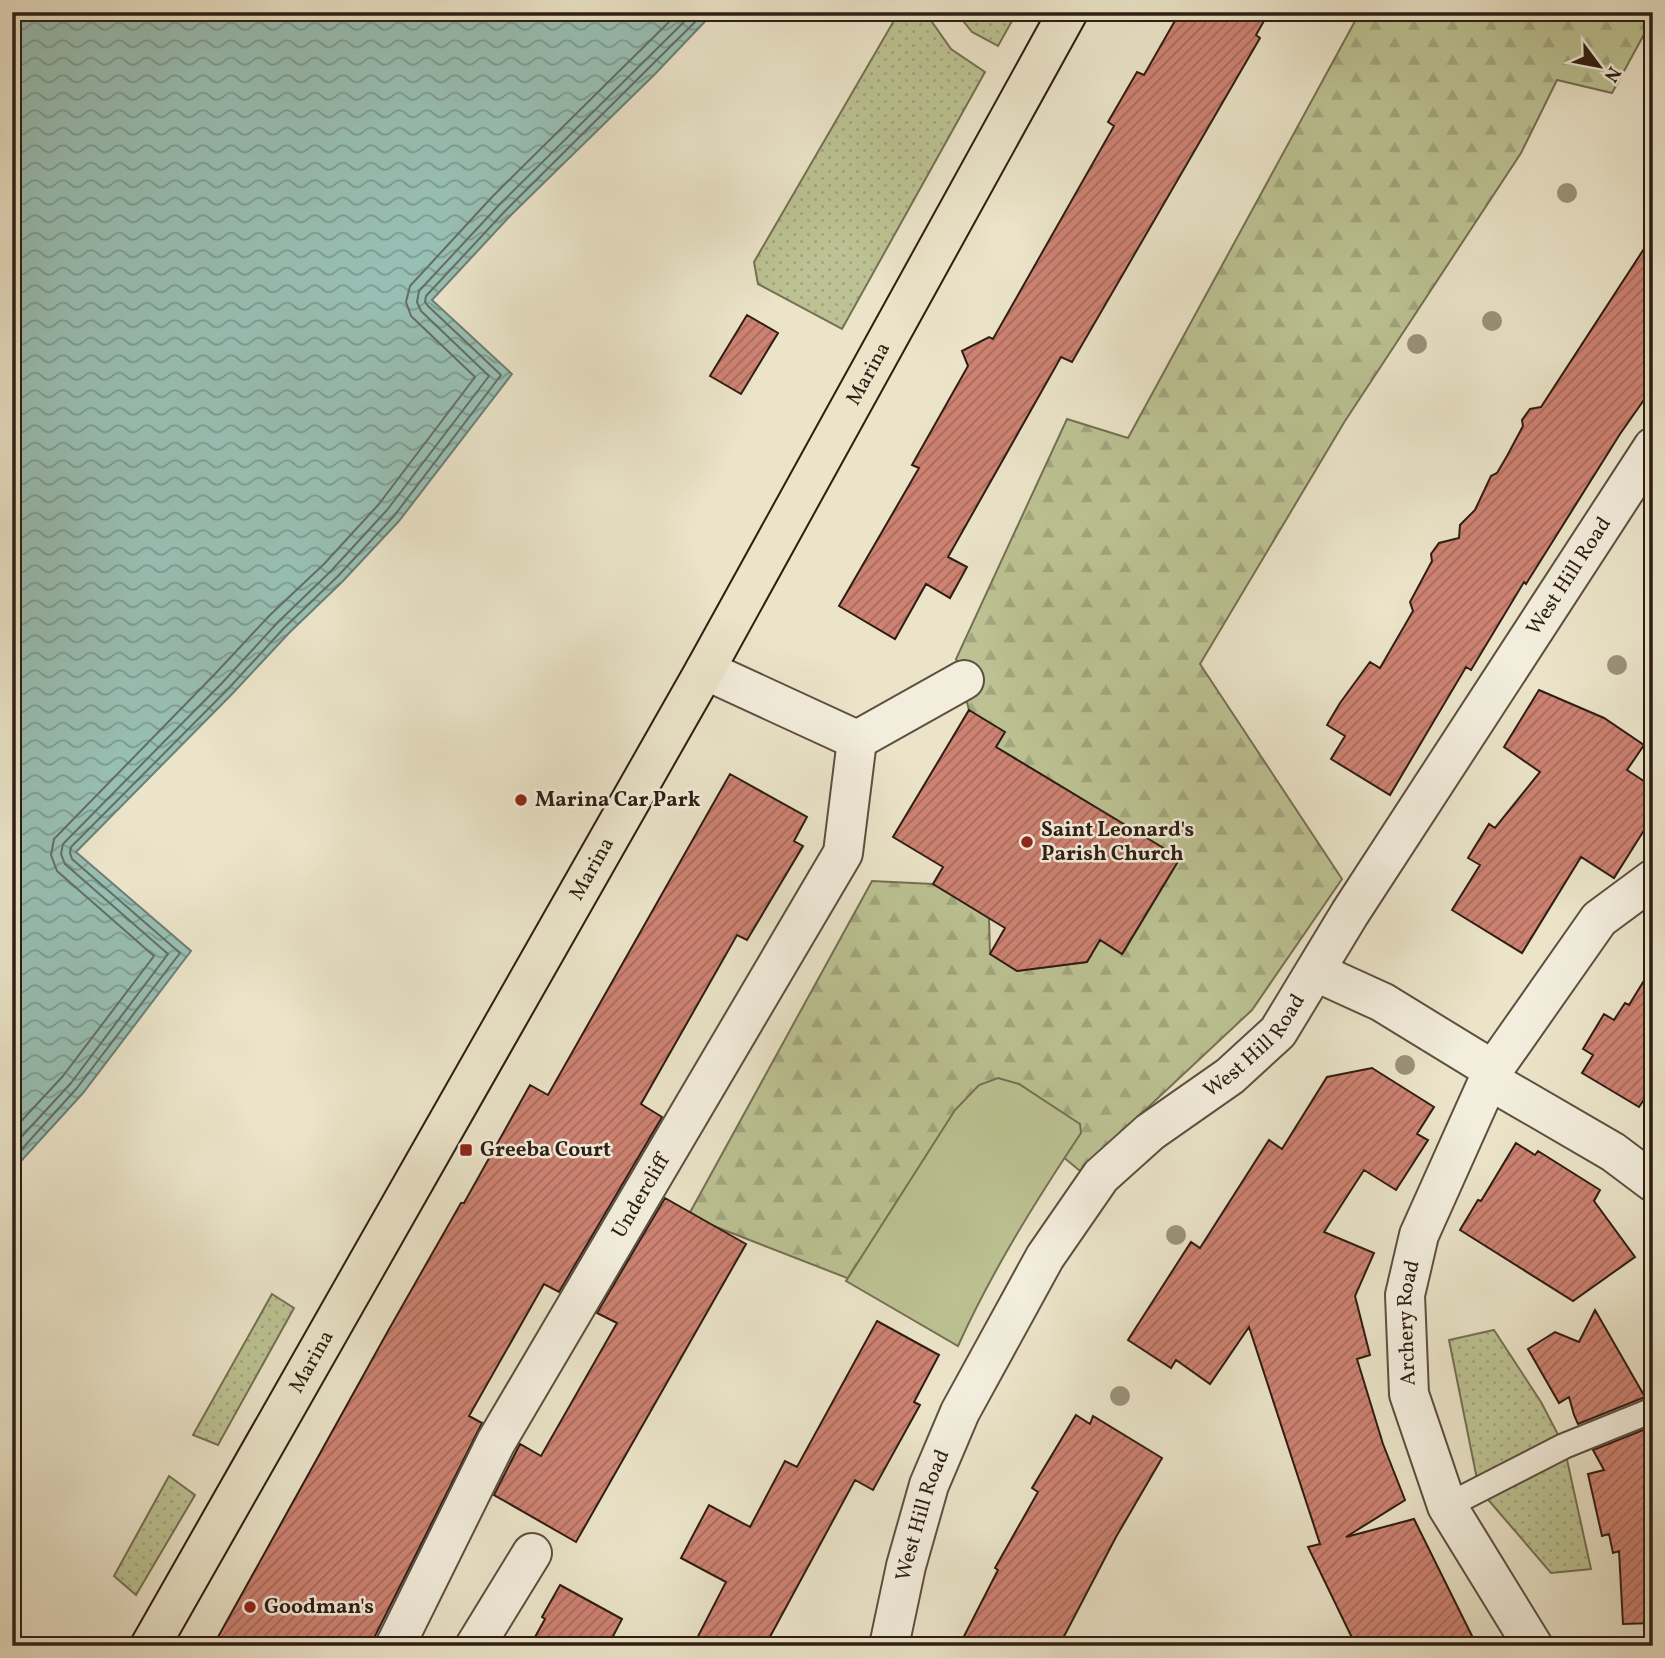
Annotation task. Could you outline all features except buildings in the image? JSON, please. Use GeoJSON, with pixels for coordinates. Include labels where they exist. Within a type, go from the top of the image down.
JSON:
{"type":"FeatureCollection","features":[{"type":"Feature","properties":{"kind":"highway","name":"Marina"},"geometry":{"type":"LineString","coordinates":[[150,1646],[705,670],[1068,12]]}},
{"type":"Feature","properties":{"kind":"street","name":"West Hill Road"},"geometry":{"type":"LineString","coordinates":[[889,1646],[906,1566],[929,1485],[960,1412],[1045,1257],[1101,1176],[1150,1132],[1230,1076],[1278,1032],[1350,913],[1653,447]]}},
{"type":"Feature","properties":{"kind":"street"},"geometry":{"type":"LineString","coordinates":[[705,670],[857,740],[964,680]]}},
{"type":"Feature","properties":{"kind":"street","name":"Undercliff"},"geometry":{"type":"LineString","coordinates":[[395,1646],[495,1442],[843,853],[857,740]]}},
{"type":"Feature","properties":{"kind":"street","name":"Archery Road"},"geometry":{"type":"LineString","coordinates":[[1533,1646],[1447,1506],[1409,1394],[1405,1295],[1419,1235],[1491,1075],[1599,919],[1653,879]]}},
{"type":"Feature","properties":{"kind":"street"},"geometry":{"type":"LineString","coordinates":[[1316,972],[1382,1002],[1613,1152],[1653,1182]]}},
{"type":"Feature","properties":{"kind":"street"},"geometry":{"type":"LineString","coordinates":[[475,1646],[532,1553]]}},
{"type":"Feature","properties":{"kind":"lane"},"geometry":{"type":"LineString","coordinates":[[1447,1506],[1564,1446],[1653,1410]]}},
{"type":"Feature","properties":{"kind":"green space"},"geometry":{"type":"Polygon","coordinates":[[[899,12],[925,12],[951,49],[985,72],[842,329],[758,284],[754,262],[899,12]]]}},
{"type":"Feature","properties":{"kind":"green space"},"geometry":{"type":"Polygon","coordinates":[[[956,12],[1017,12],[998,46],[972,32],[956,12]]]}},
{"type":"Feature","properties":{"kind":"green space"},"geometry":{"type":"Polygon","coordinates":[[[1360,12],[1653,12],[1653,18],[1612,93],[1557,80],[1521,153],[1345,421],[1200,664],[1342,879],[1252,1010],[1080,1171],[984,1091],[860,1283],[688,1216],[872,881],[933,884],[989,918],[990,954],[1017,971],[1086,962],[1100,940],[1123,953],[1180,858],[996,747],[969,710],[956,659],[1067,419],[1128,438],[1360,12]]]}},
{"type":"Feature","properties":{"kind":"green space"},"geometry":{"type":"Polygon","coordinates":[[[998,1078],[1019,1084],[1080,1124],[1081,1133],[1015,1237],[958,1346],[846,1281],[955,1110],[979,1085],[998,1078]]]}},
{"type":"Feature","properties":{"kind":"green space"},"geometry":{"type":"Polygon","coordinates":[[[272,1294],[294,1308],[218,1445],[193,1435],[272,1294]]]}},
{"type":"Feature","properties":{"kind":"green space"},"geometry":{"type":"Polygon","coordinates":[[[1494,1330],[1541,1402],[1564,1446],[1591,1569],[1551,1573],[1479,1489],[1449,1340],[1494,1330]]]}},
{"type":"Feature","properties":{"kind":"green space"},"geometry":{"type":"Polygon","coordinates":[[[169,1476],[195,1495],[136,1595],[114,1576],[169,1476]]]}},
{"type":"Feature","properties":{"kind":"water"},"geometry":{"type":"Polygon","coordinates":[[[12,12],[714,12],[655,74],[511,215],[432,300],[512,374],[399,521],[76,852],[191,951],[83,1093],[12,1171],[12,12]]]}},
{"type":"Feature","properties":{"kind":"place","name":"Marina Car Park"},"geometry":{"type":"Point","coordinates":[521,800]}},
{"type":"Feature","properties":{"kind":"place","name":"Saint Leonard's Parish Church"},"geometry":{"type":"Point","coordinates":[1027,842]}},
{"type":"Feature","properties":{"kind":"place","name":"Greeba Court"},"geometry":{"type":"Point","coordinates":[466,1150]}},
{"type":"Feature","properties":{"kind":"place","name":"Goodman's"},"geometry":{"type":"Point","coordinates":[250,1607]}}]}
